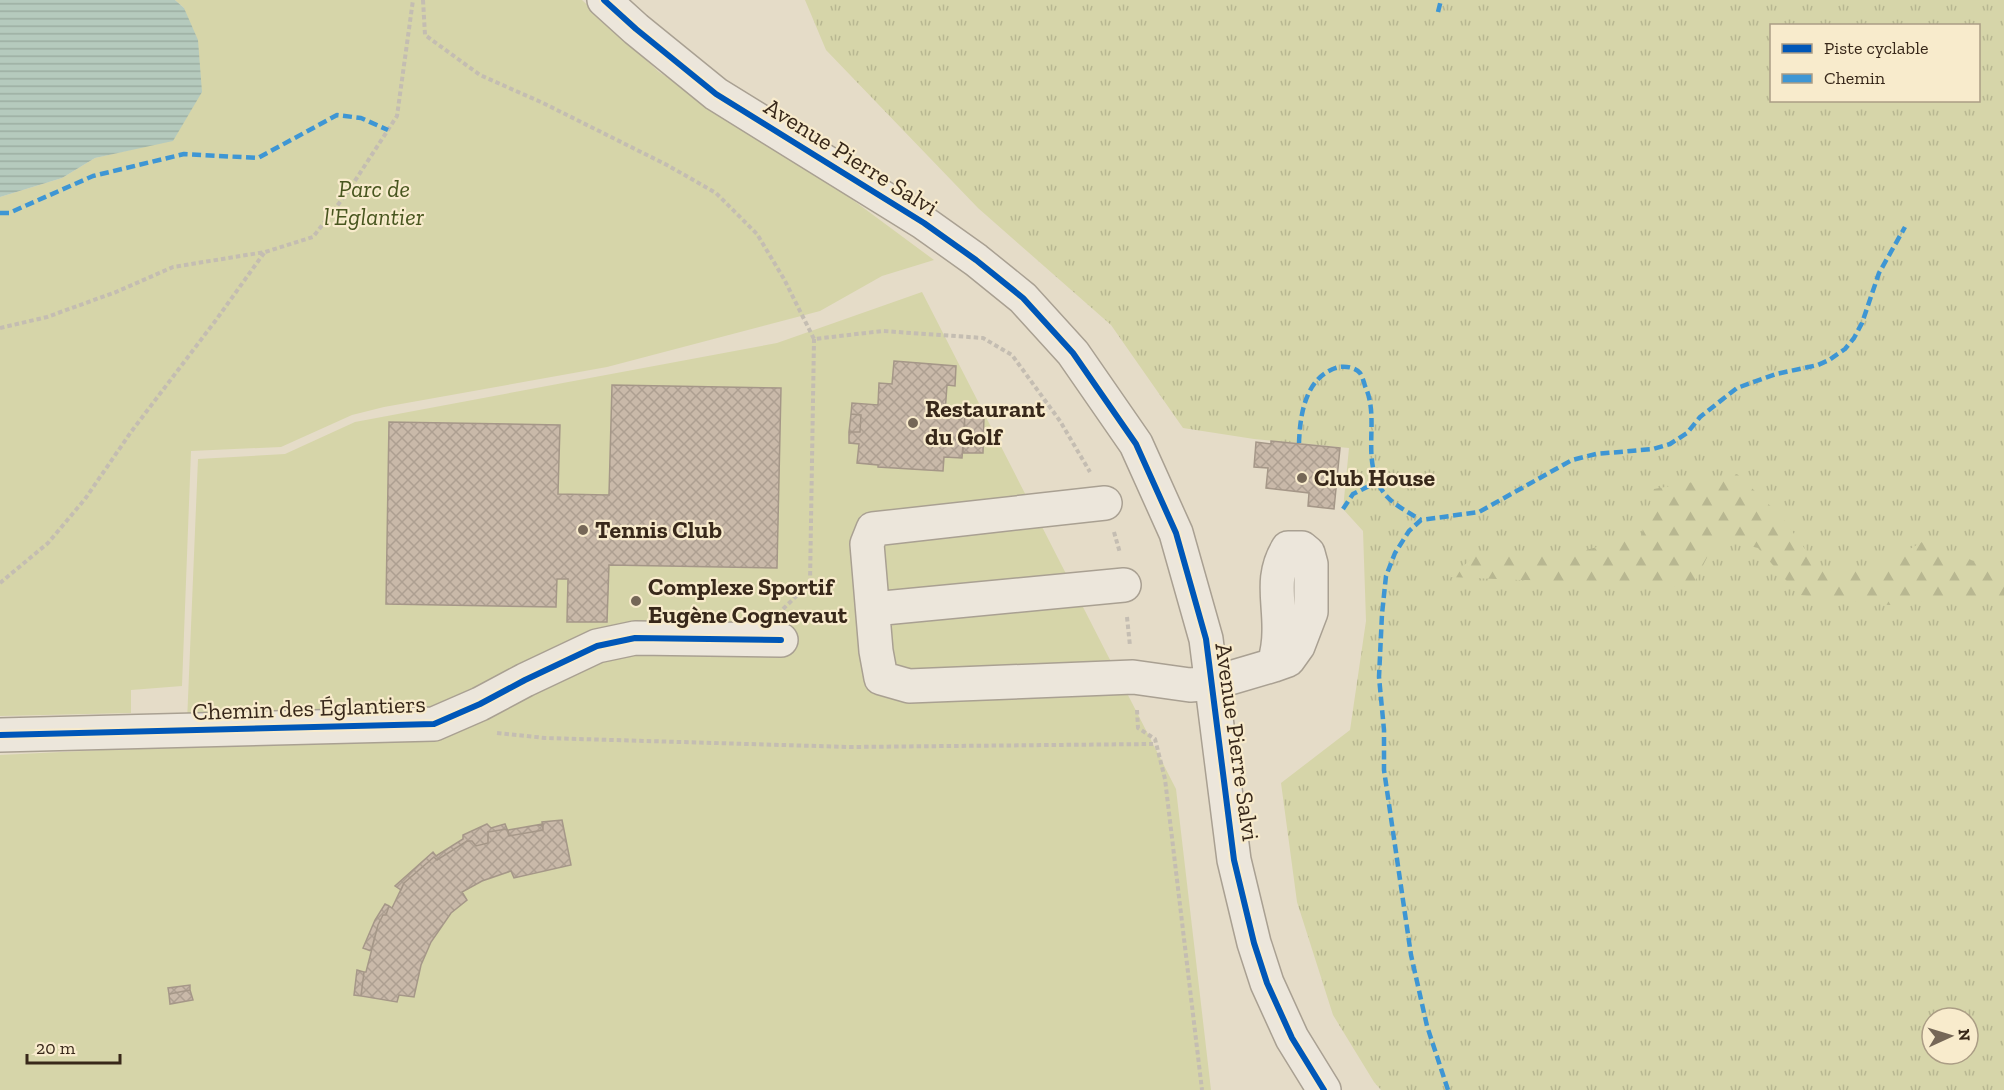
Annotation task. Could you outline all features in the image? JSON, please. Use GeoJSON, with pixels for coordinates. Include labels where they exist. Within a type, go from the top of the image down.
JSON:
{"type":"FeatureCollection","features":[{"type":"Feature","properties":{"kind":"street","name":"Avenue Pierre Salvi"},"geometry":{"type":"LineString","coordinates":[[604,0],[716,94],[924,223],[976,260],[1023,298],[1073,353],[1136,444],[1176,533],[1206,639],[1234,860],[1254,943],[1267,983],[1292,1038],[1324,1090]]}},
{"type":"Feature","properties":{"kind":"street"},"geometry":{"type":"LineString","coordinates":[[1105,504],[873,529],[867,544],[876,651],[881,678],[899,683],[921,685],[1133,677],[1190,685],[1213,683],[1274,665]]}},
{"type":"Feature","properties":{"kind":"street"},"geometry":{"type":"LineString","coordinates":[[873,609],[1124,585]]}},
{"type":"Feature","properties":{"kind":"street","name":"Chemin des Églantiers"},"geometry":{"type":"LineString","coordinates":[[0,735],[434,724],[480,704],[597,646],[635,638],[767,640]]}},
{"type":"Feature","properties":{"kind":"path"},"geometry":{"type":"LineString","coordinates":[[0,328],[47,317],[116,292],[172,267],[265,252],[313,237],[348,193],[397,116],[413,0]]}},
{"type":"Feature","properties":{"kind":"path"},"geometry":{"type":"LineString","coordinates":[[423,0],[425,35],[480,75],[657,159],[716,193],[757,234],[784,279],[814,339],[810,582],[767,640]]}},
{"type":"Feature","properties":{"kind":"path"},"geometry":{"type":"LineString","coordinates":[[0,583],[48,543],[86,499],[131,432],[265,252]]}},
{"type":"Feature","properties":{"kind":"path"},"geometry":{"type":"LineString","coordinates":[[814,339],[883,332],[983,338],[1012,355],[1060,420],[1101,491],[1120,552],[1138,728],[1155,739],[1165,779],[1202,1090]]}},
{"type":"Feature","properties":{"kind":"path"},"geometry":{"type":"LineString","coordinates":[[492,733],[545,738],[850,747],[1153,744]]}},
{"type":"Feature","properties":{"kind":"green space","name":"Parc de l'Eglantier"},"geometry":{"type":"Polygon","coordinates":[[[175,0],[582,0],[659,72],[811,169],[934,260],[882,276],[820,311],[607,367],[384,407],[352,415],[281,447],[191,451],[182,686],[131,690],[131,713],[0,716],[0,197],[62,178],[95,158],[130,150],[184,8],[175,0]]]}},
{"type":"Feature","properties":{"kind":"green space"},"geometry":{"type":"Polygon","coordinates":[[[805,0],[2004,0],[2004,1090],[1381,1090],[1333,1015],[1297,902],[1281,783],[1350,730],[1366,621],[1363,531],[1343,509],[1349,448],[1254,439],[1183,428],[1111,325],[978,208],[826,50],[805,0]]]}},
{"type":"Feature","properties":{"kind":"green space","name":"Complexe Sportif Eugène Cognevaut"},"geometry":{"type":"Polygon","coordinates":[[[922,292],[1176,789],[1211,1090],[0,1090],[0,755],[186,746],[198,459],[285,454],[355,422],[777,343],[922,292]]]}},
{"type":"Feature","properties":{"kind":"green space"},"geometry":{"type":"Polygon","coordinates":[[[1737,474],[1781,516],[1818,567],[1870,572],[1922,542],[1982,564],[2004,567],[2004,602],[1965,596],[1889,605],[1799,595],[1758,548],[1717,538],[1692,587],[1450,577],[1480,552],[1570,554],[1641,536],[1654,489],[1737,474]]]}},
{"type":"Feature","properties":{"kind":"shaded area"},"geometry":{"type":"Polygon","coordinates":[[[0,0],[175,0],[184,8],[198,40],[202,92],[173,141],[95,158],[62,178],[0,197],[0,0]]]}},
{"type":"Feature","properties":{"kind":"building","name":"Restaurant du Golf"},"geometry":{"type":"Polygon","coordinates":[[[894,361],[956,366],[955,386],[947,385],[945,413],[965,414],[962,458],[944,457],[943,471],[878,467],[878,465],[857,463],[859,444],[849,443],[849,432],[860,432],[861,415],[851,414],[852,403],[878,405],[879,383],[892,384],[894,361]]]}},
{"type":"Feature","properties":{"kind":"building","name":"Tennis Club"},"geometry":{"type":"Polygon","coordinates":[[[612,385],[781,388],[777,568],[609,565],[607,622],[567,622],[568,579],[557,579],[556,607],[386,604],[389,422],[560,425],[558,494],[609,495],[612,385]]]}},
{"type":"Feature","properties":{"kind":"building"},"geometry":{"type":"Polygon","coordinates":[[[851,414],[861,415],[860,432],[849,432],[851,414]]]}},
{"type":"Feature","properties":{"kind":"building"},"geometry":{"type":"Polygon","coordinates":[[[965,414],[984,415],[983,453],[963,453],[965,414]]]}},
{"type":"Feature","properties":{"kind":"building","name":"Club House"},"geometry":{"type":"Polygon","coordinates":[[[1271,441],[1340,448],[1334,509],[1308,506],[1309,493],[1266,488],[1268,468],[1254,467],[1256,442],[1271,444],[1271,441]]]}},
{"type":"Feature","properties":{"kind":"building"},"geometry":{"type":"Polygon","coordinates":[[[562,820],[571,865],[514,878],[511,871],[482,881],[462,892],[467,900],[451,913],[431,942],[421,965],[414,997],[399,995],[397,1002],[361,996],[364,972],[366,972],[378,925],[383,915],[386,915],[389,906],[392,908],[404,883],[434,857],[437,860],[467,841],[472,841],[476,846],[488,843],[488,832],[507,829],[509,836],[543,830],[542,822],[562,820]]]}},
{"type":"Feature","properties":{"kind":"building"},"geometry":{"type":"Polygon","coordinates":[[[487,824],[491,828],[505,824],[507,829],[488,832],[488,843],[476,846],[472,841],[467,841],[437,860],[434,857],[404,883],[401,890],[395,886],[433,852],[436,856],[463,839],[463,835],[487,824]]]}},
{"type":"Feature","properties":{"kind":"building"},"geometry":{"type":"Polygon","coordinates":[[[543,824],[543,830],[509,836],[508,830],[543,824]]]}},
{"type":"Feature","properties":{"kind":"building"},"geometry":{"type":"Polygon","coordinates":[[[385,904],[389,906],[386,915],[383,915],[378,925],[371,951],[363,948],[375,920],[385,904]]]}},
{"type":"Feature","properties":{"kind":"building"},"geometry":{"type":"Polygon","coordinates":[[[357,970],[364,972],[361,996],[354,995],[357,970]]]}},
{"type":"Feature","properties":{"kind":"building"},"geometry":{"type":"Polygon","coordinates":[[[190,985],[190,990],[169,994],[168,988],[190,985]]]}},
{"type":"Feature","properties":{"kind":"building"},"geometry":{"type":"Polygon","coordinates":[[[190,990],[193,1000],[170,1004],[169,994],[190,990]]]}},
{"type":"Feature","properties":{"kind":"marked path"},"geometry":{"type":"LineString","coordinates":[[1438,12],[1441,0]]}},
{"type":"Feature","properties":{"kind":"marked path"},"geometry":{"type":"LineString","coordinates":[[0,213],[9,213],[93,176],[184,154],[258,158],[337,115],[361,118],[388,130]]}},
{"type":"Feature","properties":{"kind":"marked path"},"geometry":{"type":"LineString","coordinates":[[1448,1090],[1427,1026],[1411,955],[1384,770],[1384,730],[1379,677],[1382,614],[1386,576],[1395,553],[1409,531],[1421,520],[1479,512],[1572,460],[1596,454],[1653,449],[1670,444],[1687,433],[1700,417],[1737,388],[1776,374],[1818,365],[1829,360],[1845,349],[1854,338],[1862,323],[1879,273],[1905,227]]}},
{"type":"Feature","properties":{"kind":"marked path"},"geometry":{"type":"LineString","coordinates":[[1299,443],[1303,409],[1312,388],[1319,379],[1339,367],[1355,369],[1360,373],[1369,397],[1373,469],[1380,488],[1401,508],[1421,520]]}},
{"type":"Feature","properties":{"kind":"marked path"},"geometry":{"type":"LineString","coordinates":[[1343,509],[1353,494],[1377,482]]}},
{"type":"Feature","properties":{"kind":"cycle path"},"geometry":{"type":"LineString","coordinates":[[604,0],[716,94],[924,223],[976,260],[1023,298],[1073,353],[1136,444],[1176,533],[1206,639],[1234,860],[1254,943],[1267,983],[1292,1038],[1324,1090]]}},
{"type":"Feature","properties":{"kind":"cycle path"},"geometry":{"type":"LineString","coordinates":[[0,735],[434,724],[480,704],[597,646],[635,638],[781,640]]}},
{"type":"Feature","properties":{"kind":"place","name":"Restaurant du Golf"},"geometry":{"type":"Point","coordinates":[913,423]}},
{"type":"Feature","properties":{"kind":"place","name":"Club House"},"geometry":{"type":"Point","coordinates":[1302,478]}},
{"type":"Feature","properties":{"kind":"place","name":"Tennis Club"},"geometry":{"type":"Point","coordinates":[583,530]}},
{"type":"Feature","properties":{"kind":"place","name":"Complexe Sportif Eugène Cognevaut"},"geometry":{"type":"Point","coordinates":[636,601]}}]}
